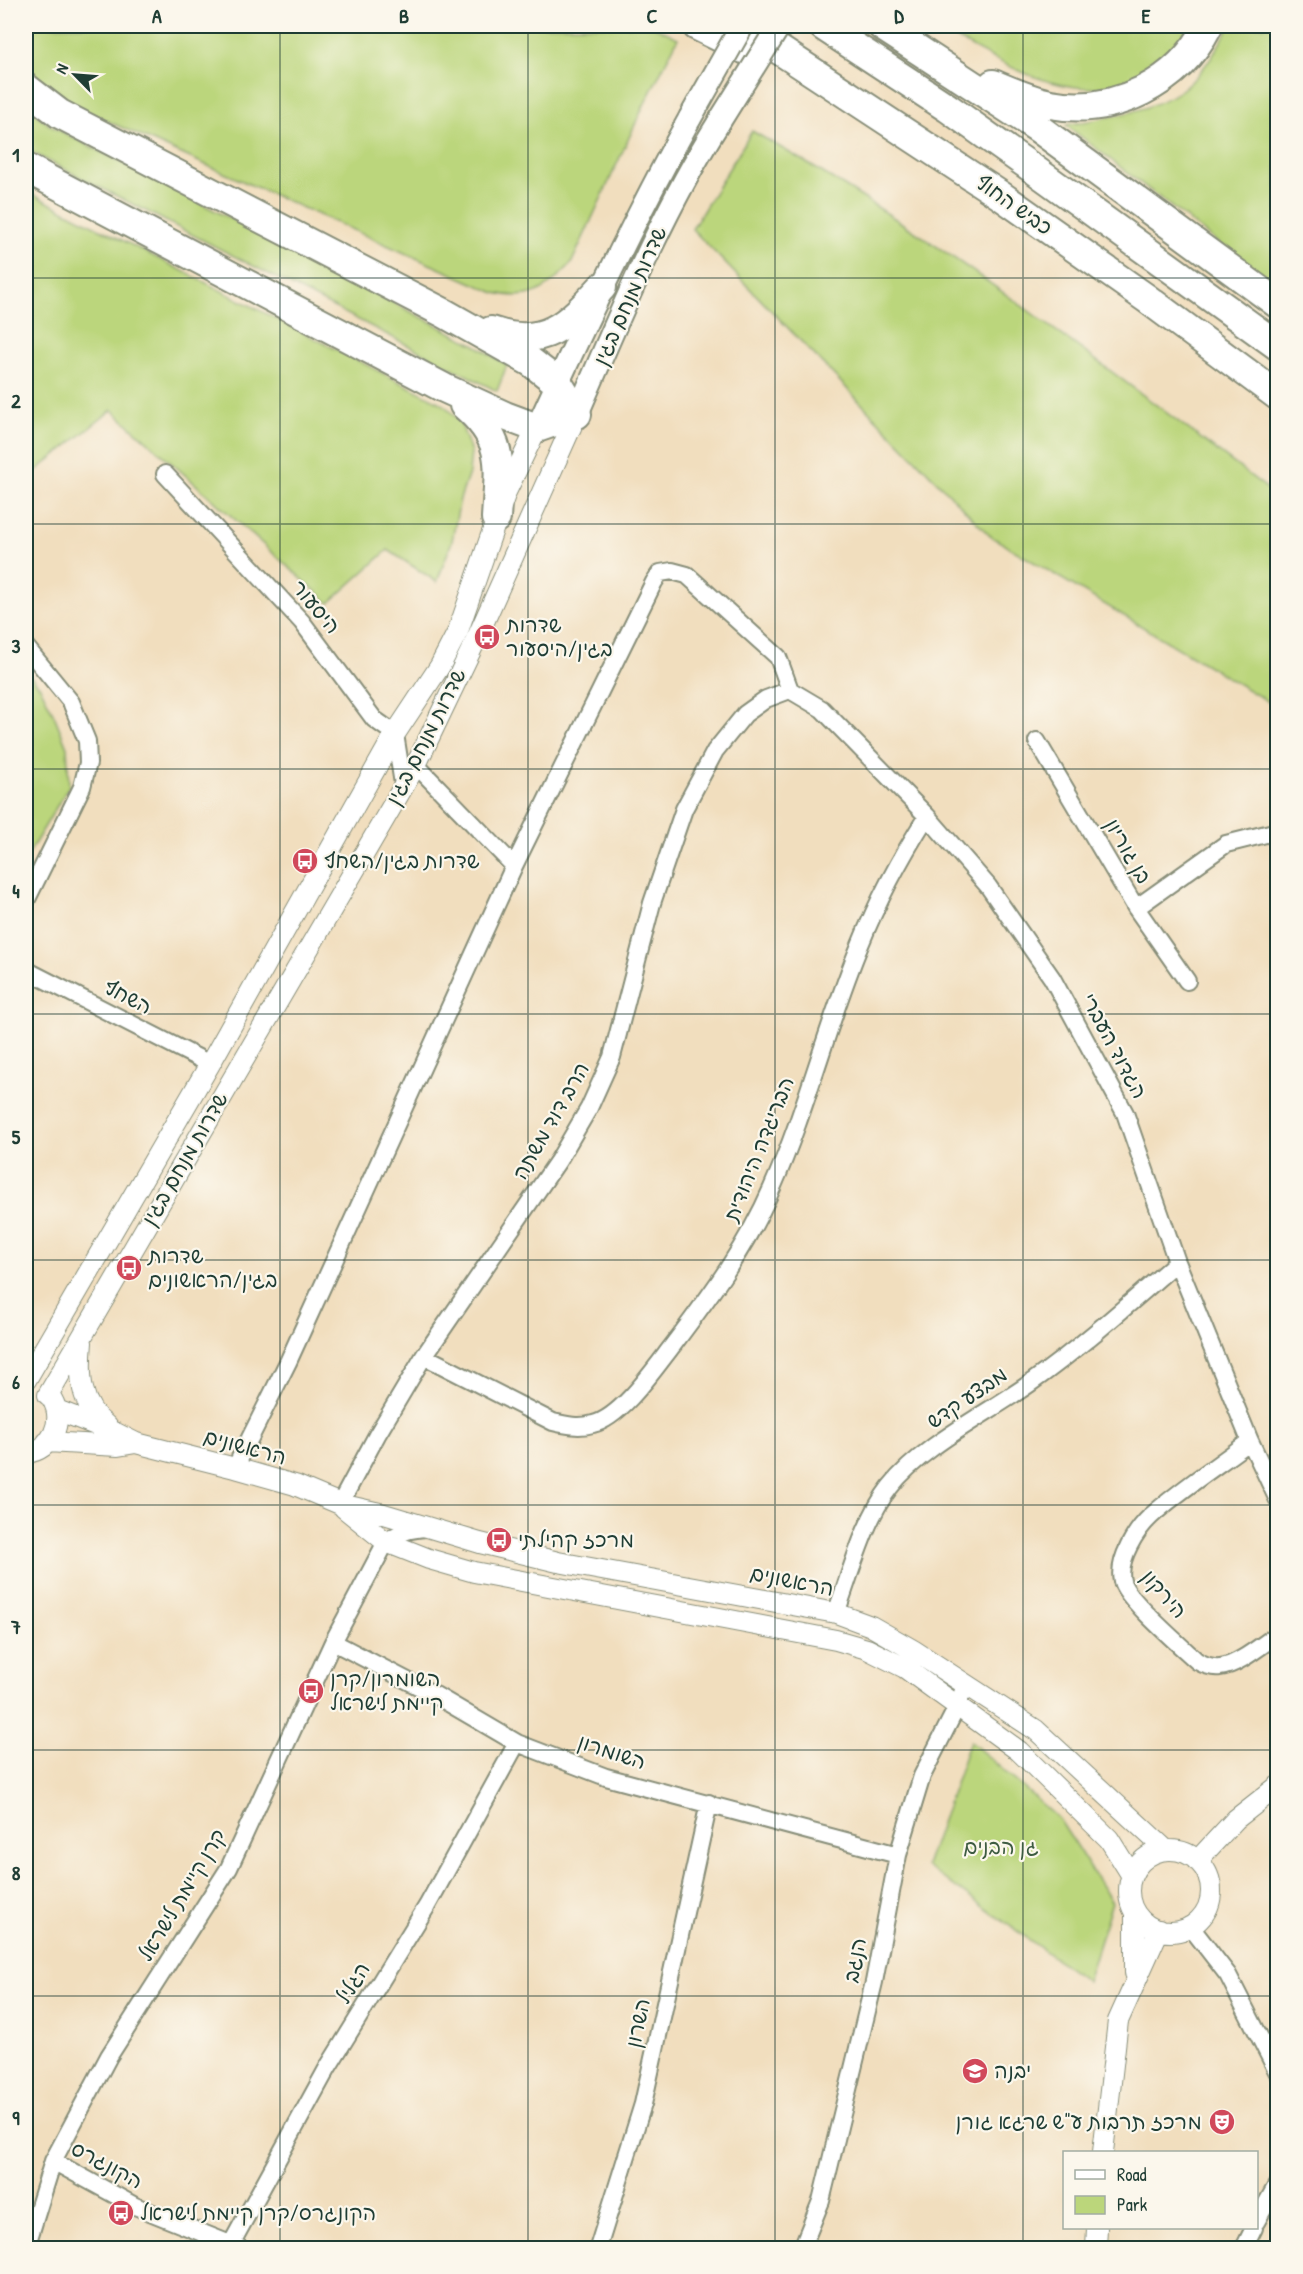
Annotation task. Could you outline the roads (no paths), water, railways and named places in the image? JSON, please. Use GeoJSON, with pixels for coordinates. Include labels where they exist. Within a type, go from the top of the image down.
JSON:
{"type":"FeatureCollection","features":[{"type":"Feature","properties":{"kind":"highway"},"geometry":{"type":"LineString","coordinates":[[697,26],[900,128]]}},
{"type":"Feature","properties":{"kind":"highway","name":"כביש החוף"},"geometry":{"type":"LineString","coordinates":[[743,26],[1000,195],[1278,396]]}},
{"type":"Feature","properties":{"kind":"highway","name":"כביש החוף"},"geometry":{"type":"LineString","coordinates":[[823,26],[995,141],[1278,346]]}},
{"type":"Feature","properties":{"kind":"highway"},"geometry":{"type":"LineString","coordinates":[[885,27],[958,67],[1022,96],[1051,104],[1076,106],[1099,105],[1123,99],[1158,83],[1175,71],[1189,56],[1208,26]]}},
{"type":"Feature","properties":{"kind":"highway"},"geometry":{"type":"LineString","coordinates":[[885,27],[1038,128],[1278,304]]}},
{"type":"Feature","properties":{"kind":"highway"},"geometry":{"type":"LineString","coordinates":[[26,88],[60,114],[444,314],[531,362],[558,383],[577,414],[537,428],[505,416],[444,388],[26,168]]}},
{"type":"Feature","properties":{"kind":"highway"},"geometry":{"type":"LineString","coordinates":[[444,314],[501,335],[522,338],[541,336],[554,331],[572,318],[602,287]]}},
{"type":"Feature","properties":{"kind":"highway"},"geometry":{"type":"LineString","coordinates":[[444,388],[478,418],[490,431],[494,440],[499,477],[496,518]]}},
{"type":"Feature","properties":{"kind":"main road","name":"שדרות מנחם בגין"},"geometry":{"type":"LineString","coordinates":[[537,428],[602,287],[653,185],[743,26]]}},
{"type":"Feature","properties":{"kind":"main road","name":"שדרות מנחם בגין"},"geometry":{"type":"LineString","coordinates":[[577,414],[661,225],[699,153],[779,26]]}},
{"type":"Feature","properties":{"kind":"street","name":"שדרות מנחם בגין"},"geometry":{"type":"LineString","coordinates":[[47,1442],[57,1427],[52,1402],[83,1333],[416,765],[577,414]]}},
{"type":"Feature","properties":{"kind":"street","name":"שדרות מנחם בגין"},"geometry":{"type":"LineString","coordinates":[[26,1382],[210,1064],[395,734],[440,666],[458,631],[496,518],[537,428]]}},
{"type":"Feature","properties":{"kind":"street","name":"היסעור"},"geometry":{"type":"LineString","coordinates":[[165,474],[302,622],[374,719],[395,734]]}},
{"type":"Feature","properties":{"kind":"street"},"geometry":{"type":"LineString","coordinates":[[236,1468],[288,1362],[514,866],[648,592],[660,573],[672,571],[687,575],[778,657],[790,690]]}},
{"type":"Feature","properties":{"kind":"street"},"geometry":{"type":"LineString","coordinates":[[26,646],[71,702],[87,741],[88,763],[82,787],[26,901]]}},
{"type":"Feature","properties":{"kind":"street","name":"הגדוד העברי"},"geometry":{"type":"LineString","coordinates":[[790,690],[822,709],[927,816],[988,886],[1052,978],[1125,1113],[1177,1262],[1250,1441],[1278,1500]]}},
{"type":"Feature","properties":{"kind":"street","name":"הרב דוד משתה"},"geometry":{"type":"LineString","coordinates":[[340,1504],[377,1435],[424,1356],[552,1171],[589,1108],[612,1057],[652,903],[684,809],[715,751],[745,714],[766,699],[790,690]]}},
{"type":"Feature","properties":{"kind":"street"},"geometry":{"type":"LineString","coordinates":[[395,734],[403,784]]}},
{"type":"Feature","properties":{"kind":"street","name":"בן גוריון"},"geometry":{"type":"LineString","coordinates":[[1037,741],[1136,908],[1187,981]]}},
{"type":"Feature","properties":{"kind":"street"},"geometry":{"type":"LineString","coordinates":[[416,765],[514,866]]}},
{"type":"Feature","properties":{"kind":"street","name":"הבריגדה היהודית"},"geometry":{"type":"LineString","coordinates":[[424,1356],[552,1422],[573,1426],[595,1424],[635,1394],[719,1284],[752,1231],[787,1152],[860,945],[901,857],[927,816]]}},
{"type":"Feature","properties":{"kind":"street"},"geometry":{"type":"LineString","coordinates":[[1136,908],[1226,844],[1278,831]]}},
{"type":"Feature","properties":{"kind":"street","name":"השחף"},"geometry":{"type":"LineString","coordinates":[[26,970],[210,1064]]}},
{"type":"Feature","properties":{"kind":"street","name":"מבצע קדש"},"geometry":{"type":"LineString","coordinates":[[836,1613],[870,1521],[888,1489],[908,1466],[1029,1384],[1082,1344],[1177,1262]]}},
{"type":"Feature","properties":{"kind":"street"},"geometry":{"type":"LineString","coordinates":[[83,1333],[80,1366],[83,1395],[97,1418],[116,1433]]}},
{"type":"Feature","properties":{"kind":"street","name":"הראשונים"},"geometry":{"type":"LineString","coordinates":[[26,1382],[41,1389],[52,1402],[136,1443],[295,1485],[340,1504],[558,1562],[836,1613],[871,1626],[913,1650],[1036,1730],[1166,1850]]}},
{"type":"Feature","properties":{"kind":"street","name":"הירקון"},"geometry":{"type":"LineString","coordinates":[[1250,1441],[1149,1518],[1126,1550],[1121,1568],[1122,1583],[1143,1610],[1197,1661],[1207,1666],[1219,1668],[1230,1665],[1278,1634]]}},
{"type":"Feature","properties":{"kind":"street"},"geometry":{"type":"LineString","coordinates":[[26,1453],[39,1450],[47,1442]]}},
{"type":"Feature","properties":{"kind":"street","name":"הראשונים"},"geometry":{"type":"LineString","coordinates":[[47,1442],[118,1446],[136,1443]]}},
{"type":"Feature","properties":{"kind":"street","name":"הראשונים"},"geometry":{"type":"LineString","coordinates":[[340,1504],[386,1542],[474,1572],[836,1640],[867,1650],[905,1668],[1019,1751],[1109,1839],[1132,1876]]}},
{"type":"Feature","properties":{"kind":"street"},"geometry":{"type":"LineString","coordinates":[[386,1542],[397,1534],[412,1529],[432,1528]]}},
{"type":"Feature","properties":{"kind":"street","name":"קרן קיימת לישראל"},"geometry":{"type":"LineString","coordinates":[[26,2248],[53,2161],[110,2056],[228,1868],[333,1642],[386,1542]]}},
{"type":"Feature","properties":{"kind":"street","name":"השומרון"},"geometry":{"type":"LineString","coordinates":[[333,1642],[435,1695],[517,1743],[606,1777],[898,1855]]}},
{"type":"Feature","properties":{"kind":"street","name":"הנגב"},"geometry":{"type":"LineString","coordinates":[[802,2248],[821,2201],[869,2006],[898,1855],[922,1776],[965,1685]]}},
{"type":"Feature","properties":{"kind":"street","name":"הגליל"},"geometry":{"type":"LineString","coordinates":[[234,2247],[328,2067],[427,1906],[517,1743]]}},
{"type":"Feature","properties":{"kind":"street"},"geometry":{"type":"LineString","coordinates":[[1197,1861],[1236,1819],[1278,1786]]}},
{"type":"Feature","properties":{"kind":"street","name":"השרון"},"geometry":{"type":"LineString","coordinates":[[598,2248],[643,2104],[709,1803]]}},
{"type":"Feature","properties":{"kind":"street"},"geometry":{"type":"LineString","coordinates":[[1135,1913],[1149,1926],[1158,1930],[1180,1931],[1199,1920],[1205,1911],[1211,1890],[1209,1879],[1197,1861],[1183,1852],[1166,1850],[1152,1854],[1140,1863],[1132,1876],[1129,1888],[1130,1901],[1135,1913],[1135,1980]]}},
{"type":"Feature","properties":{"kind":"street"},"geometry":{"type":"LineString","coordinates":[[1190,1926],[1228,1975],[1278,2073]]}},
{"type":"Feature","properties":{"kind":"street"},"geometry":{"type":"LineString","coordinates":[[1103,2151],[1118,2021],[1158,1930]]}},
{"type":"Feature","properties":{"kind":"street","name":"הקונגרס"},"geometry":{"type":"LineString","coordinates":[[53,2161],[135,2206],[234,2247]]}},
{"type":"Feature","properties":{"kind":"street"},"geometry":{"type":"LineString","coordinates":[[1258,2220],[1278,2184]]}},
{"type":"Feature","properties":{"kind":"street"},"geometry":{"type":"LineString","coordinates":[[1096,2248],[1097,2229]]}},
{"type":"Feature","properties":{"kind":"street"},"geometry":{"type":"LineString","coordinates":[[1244,2248],[1254,2229]]}},
{"type":"Feature","properties":{"kind":"place","name":"שדרות בגין/היסעור"},"geometry":{"type":"Point","coordinates":[487,637]}},
{"type":"Feature","properties":{"kind":"place","name":"שדרות בגין/השחף"},"geometry":{"type":"Point","coordinates":[305,861]}},
{"type":"Feature","properties":{"kind":"place","name":"שדרות בגין/הראשונים"},"geometry":{"type":"Point","coordinates":[129,1268]}},
{"type":"Feature","properties":{"kind":"place","name":"מרכז קהילתי"},"geometry":{"type":"Point","coordinates":[499,1540]}},
{"type":"Feature","properties":{"kind":"place","name":"השומרון/קרן קיימת לישראל"},"geometry":{"type":"Point","coordinates":[311,1691]}},
{"type":"Feature","properties":{"kind":"place","name":"יבנה"},"geometry":{"type":"Point","coordinates":[975,2071]}},
{"type":"Feature","properties":{"kind":"place","name":"מרכז תרבות ע\"ש שרגא גורן"},"geometry":{"type":"Point","coordinates":[1222,2122]}},
{"type":"Feature","properties":{"kind":"place","name":"הקונגרס/קרן קיימת לישראל"},"geometry":{"type":"Point","coordinates":[121,2213]}},
{"type":"Feature","properties":{"kind":"park label","name":"גן הבנים"},"geometry":{"type":"Point","coordinates":[1001,1847]}}]}
